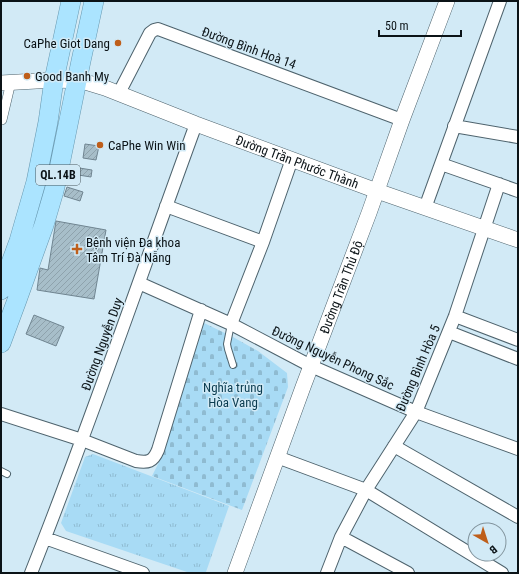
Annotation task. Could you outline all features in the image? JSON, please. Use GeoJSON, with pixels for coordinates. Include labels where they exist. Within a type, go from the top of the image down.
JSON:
{"type":"FeatureCollection","features":[{"type":"Feature","properties":{"kind":"highway","name":"QL.14B"},"geometry":{"type":"LineString","coordinates":[[1,290],[19,241],[36,182],[48,122],[54,80],[71,1]]}},
{"type":"Feature","properties":{"kind":"highway","name":"QL.14B"},"geometry":{"type":"LineString","coordinates":[[1,343],[44,225],[60,169],[94,1]]}},
{"type":"Feature","properties":{"kind":"street","name":"Đường Trần Thủ Độ"},"geometry":{"type":"LineString","coordinates":[[235,573],[447,1]]}},
{"type":"Feature","properties":{"kind":"street"},"geometry":{"type":"LineString","coordinates":[[425,208],[500,1]]}},
{"type":"Feature","properties":{"kind":"street","name":"Đường Bình Hoà 14"},"geometry":{"type":"LineString","coordinates":[[120,93],[150,33],[158,29],[402,120]]}},
{"type":"Feature","properties":{"kind":"street","name":"Đường Trần Phước Thành"},"geometry":{"type":"LineString","coordinates":[[6,82],[54,80],[82,81],[120,93],[196,124],[377,191],[518,240]]}},
{"type":"Feature","properties":{"kind":"street"},"geometry":{"type":"LineString","coordinates":[[2,120],[6,82]]}},
{"type":"Feature","properties":{"kind":"street","name":"Đường Nguyễn Duy"},"geometry":{"type":"LineString","coordinates":[[31,573],[82,440],[196,124]]}},
{"type":"Feature","properties":{"kind":"street"},"geometry":{"type":"LineString","coordinates":[[454,126],[518,137]]}},
{"type":"Feature","properties":{"kind":"street"},"geometry":{"type":"LineString","coordinates":[[231,324],[263,242],[292,159]]}},
{"type":"Feature","properties":{"kind":"street"},"geometry":{"type":"LineString","coordinates":[[441,164],[518,191]]}},
{"type":"Feature","properties":{"kind":"street","name":"Đường Bình Hòa 5"},"geometry":{"type":"LineString","coordinates":[[327,573],[341,537],[366,490],[416,412],[449,332],[499,184]]}},
{"type":"Feature","properties":{"kind":"street"},"geometry":{"type":"LineString","coordinates":[[166,206],[263,242]]}},
{"type":"Feature","properties":{"kind":"street","name":"Đường Nguyễn Phong Sắc"},"geometry":{"type":"LineString","coordinates":[[139,283],[231,324],[311,366],[416,412],[518,449]]}},
{"type":"Feature","properties":{"kind":"street"},"geometry":{"type":"LineString","coordinates":[[1,414],[82,440],[136,460],[143,462],[150,461],[158,450],[201,310]]}},
{"type":"Feature","properties":{"kind":"street"},"geometry":{"type":"LineString","coordinates":[[454,316],[518,340]]}},
{"type":"Feature","properties":{"kind":"street"},"geometry":{"type":"LineString","coordinates":[[449,332],[518,359]]}},
{"type":"Feature","properties":{"kind":"street"},"geometry":{"type":"LineString","coordinates":[[394,446],[518,517]]}},
{"type":"Feature","properties":{"kind":"street"},"geometry":{"type":"LineString","coordinates":[[277,457],[366,490],[502,573]]}},
{"type":"Feature","properties":{"kind":"street"},"geometry":{"type":"LineString","coordinates":[[341,537],[408,573]]}},
{"type":"Feature","properties":{"kind":"street"},"geometry":{"type":"LineString","coordinates":[[45,538],[143,573]]}},
{"type":"Feature","properties":{"kind":"lane"},"geometry":{"type":"LineString","coordinates":[[231,324],[228,349],[233,365]]}},
{"type":"Feature","properties":{"kind":"green space","name":"Nghĩa trủng Hòa Vang"},"geometry":{"type":"Polygon","coordinates":[[[204,323],[258,351],[287,373],[288,387],[242,510],[152,476],[164,452],[204,323]]]}},
{"type":"Feature","properties":{"kind":"green space"},"geometry":{"type":"Polygon","coordinates":[[[93,454],[229,506],[206,572],[190,573],[66,531],[61,523],[85,457],[93,454]]]}},
{"type":"Feature","properties":{"kind":"building"},"geometry":{"type":"Polygon","coordinates":[[[85,144],[99,146],[96,160],[83,158],[85,144]]]}},
{"type":"Feature","properties":{"kind":"building"},"geometry":{"type":"Polygon","coordinates":[[[73,167],[92,170],[91,177],[72,174],[73,167]]]}},
{"type":"Feature","properties":{"kind":"building"},"geometry":{"type":"Polygon","coordinates":[[[67,187],[83,192],[80,201],[64,196],[67,187]]]}},
{"type":"Feature","properties":{"kind":"building","name":"Bệnh viện Đa khoa Tâm Trí Đà Nẵng"},"geometry":{"type":"Polygon","coordinates":[[[56,221],[106,230],[94,299],[37,290],[40,268],[48,270],[56,221]]]}},
{"type":"Feature","properties":{"kind":"building"},"geometry":{"type":"Polygon","coordinates":[[[34,315],[64,327],[56,346],[26,334],[34,315]]]}},
{"type":"Feature","properties":{"kind":"place","name":"CaPhe Giot Dang"},"geometry":{"type":"Point","coordinates":[118,43]}},
{"type":"Feature","properties":{"kind":"place","name":"Good Banh My"},"geometry":{"type":"Point","coordinates":[27,76]}},
{"type":"Feature","properties":{"kind":"place","name":"CaPhe Win Win"},"geometry":{"type":"Point","coordinates":[100,145]}},
{"type":"Feature","properties":{"kind":"place","name":"Bệnh viện Đa khoa Tâm Trí Đà Nẵng"},"geometry":{"type":"Point","coordinates":[77,249]}}]}
